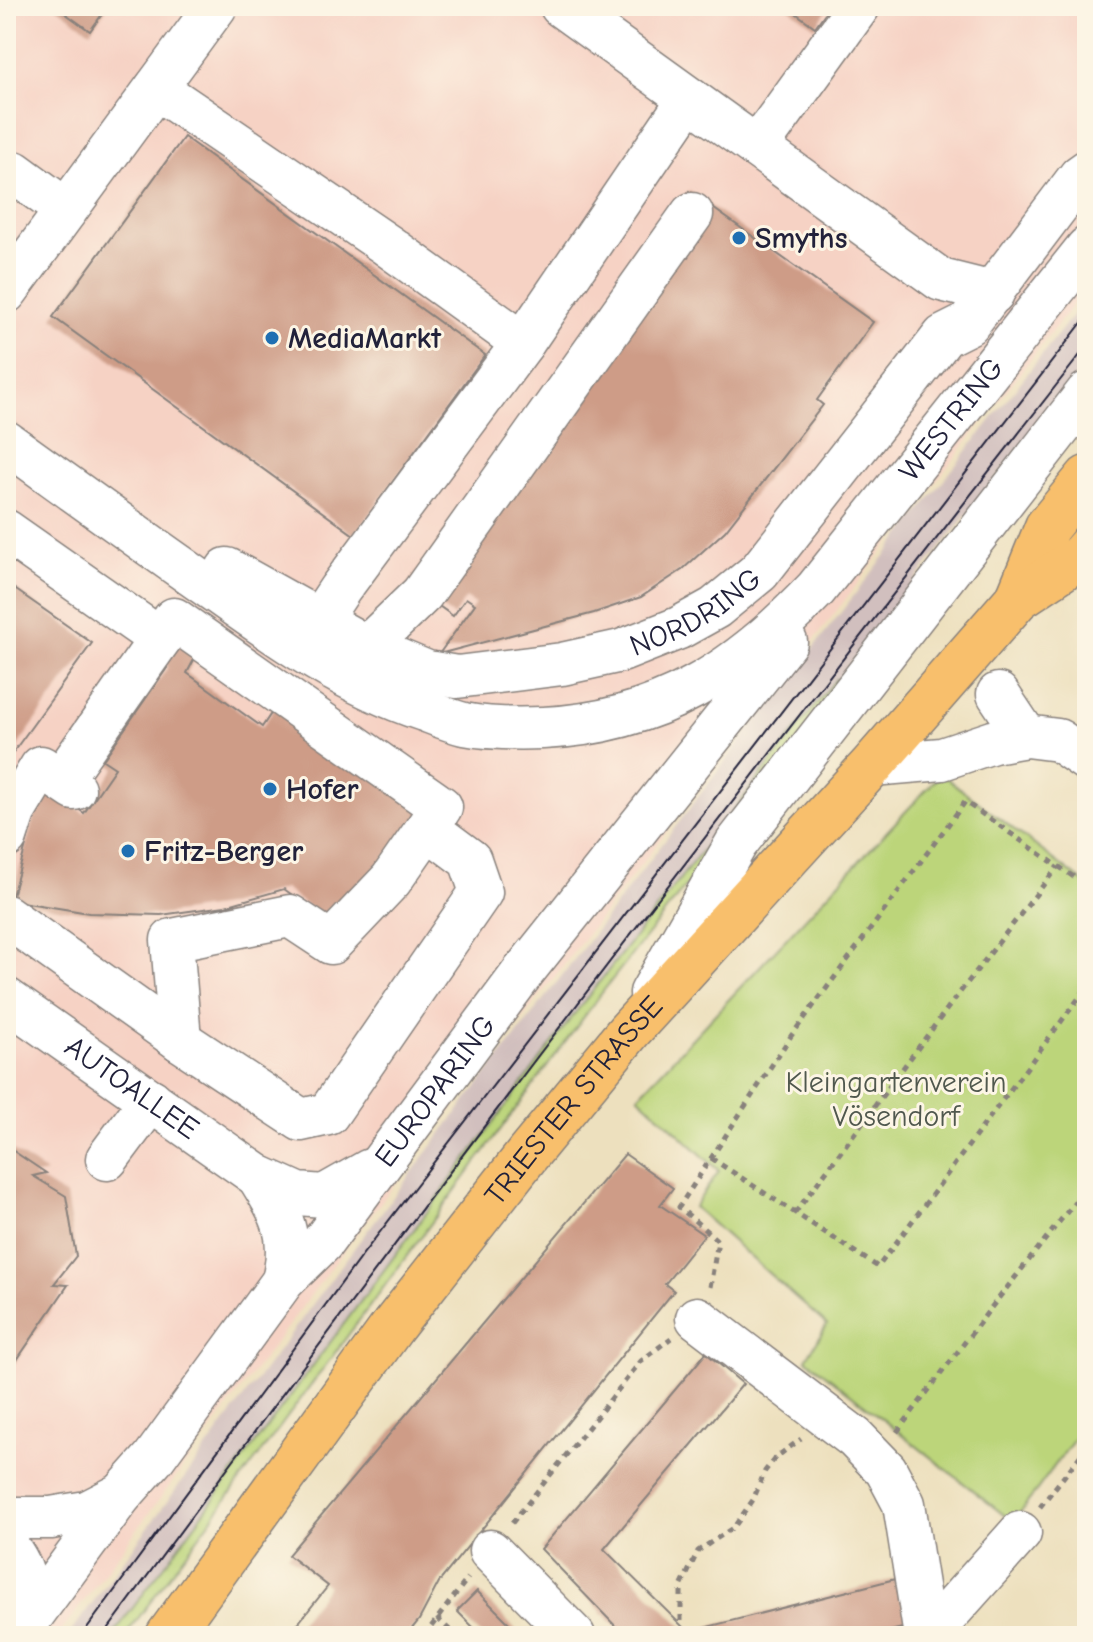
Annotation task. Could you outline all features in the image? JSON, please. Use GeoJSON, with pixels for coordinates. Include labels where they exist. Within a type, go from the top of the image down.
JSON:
{"type":"FeatureCollection","features":[{"type":"Feature","properties":{"kind":"main road","name":"TRIESTER STRASSE"},"geometry":{"type":"LineString","coordinates":[[1018,598],[1047,527],[1087,478]]}},
{"type":"Feature","properties":{"kind":"main road","name":"TRIESTER STRASSE"},"geometry":{"type":"LineString","coordinates":[[168,1636],[393,1326],[629,1031],[872,765],[1018,598],[1080,557],[1087,549]]}},
{"type":"Feature","properties":{"kind":"street"},"geometry":{"type":"LineString","coordinates":[[6,292],[216,6]]}},
{"type":"Feature","properties":{"kind":"street"},"geometry":{"type":"LineString","coordinates":[[561,6],[941,280],[993,293]]}},
{"type":"Feature","properties":{"kind":"street"},"geometry":{"type":"LineString","coordinates":[[757,147],[859,6]]}},
{"type":"Feature","properties":{"kind":"street"},"geometry":{"type":"LineString","coordinates":[[156,88],[387,245],[523,343]]}},
{"type":"Feature","properties":{"kind":"street"},"geometry":{"type":"LineString","coordinates":[[318,622],[523,343],[689,99]]}},
{"type":"Feature","properties":{"kind":"street","name":"NORDRING"},"geometry":{"type":"LineString","coordinates":[[143,542],[198,551],[318,622],[367,647],[427,672],[457,677],[607,655],[679,628],[715,608],[759,572],[944,336],[968,324],[1080,176],[1087,171]]}},
{"type":"Feature","properties":{"kind":"street"},"geometry":{"type":"LineString","coordinates":[[14,172],[66,210]]}},
{"type":"Feature","properties":{"kind":"street"},"geometry":{"type":"LineString","coordinates":[[367,647],[422,594],[692,214]]}},
{"type":"Feature","properties":{"kind":"street","name":"WESTRING"},"geometry":{"type":"LineString","coordinates":[[816,589],[1087,248]]}},
{"type":"Feature","properties":{"kind":"street"},"geometry":{"type":"LineString","coordinates":[[941,280],[944,336]]}},
{"type":"Feature","properties":{"kind":"street"},"geometry":{"type":"LineString","coordinates":[[629,1031],[736,844],[1087,393]]}},
{"type":"Feature","properties":{"kind":"street"},"geometry":{"type":"LineString","coordinates":[[6,416],[18,451]]}},
{"type":"Feature","properties":{"kind":"street","name":"NORDRING"},"geometry":{"type":"LineString","coordinates":[[18,451],[143,542],[334,672],[399,702],[464,724],[519,729],[576,726],[636,713],[682,694],[731,665],[777,630],[816,589]]}},
{"type":"Feature","properties":{"kind":"street"},"geometry":{"type":"LineString","coordinates":[[6,531],[160,639]]}},
{"type":"Feature","properties":{"kind":"street","name":"EUROPARING"},"geometry":{"type":"LineString","coordinates":[[6,1518],[51,1518],[87,1512],[122,1494],[153,1459],[283,1281],[322,1243],[524,971],[788,640],[816,589]]}},
{"type":"Feature","properties":{"kind":"street"},"geometry":{"type":"LineString","coordinates":[[422,594],[411,638],[427,672]]}},
{"type":"Feature","properties":{"kind":"street"},"geometry":{"type":"LineString","coordinates":[[6,837],[14,812],[41,767],[73,788],[174,619],[441,807],[391,880],[331,943],[290,916],[172,940],[180,1040]]}},
{"type":"Feature","properties":{"kind":"street"},"geometry":{"type":"LineString","coordinates":[[998,694],[1026,736]]}},
{"type":"Feature","properties":{"kind":"street"},"geometry":{"type":"LineString","coordinates":[[872,765],[942,759],[993,742],[1026,736],[1058,740],[1087,760]]}},
{"type":"Feature","properties":{"kind":"street"},"geometry":{"type":"LineString","coordinates":[[6,916],[180,1040],[301,1120],[328,1114],[481,892],[470,860],[427,828]]}},
{"type":"Feature","properties":{"kind":"street"},"geometry":{"type":"LineString","coordinates":[[69,1043],[108,988]]}},
{"type":"Feature","properties":{"kind":"street","name":"AUTOALLEE"},"geometry":{"type":"LineString","coordinates":[[6,999],[258,1176],[298,1194],[324,1196],[381,1163]]}},
{"type":"Feature","properties":{"kind":"street"},"geometry":{"type":"LineString","coordinates":[[107,1159],[151,1100]]}},
{"type":"Feature","properties":{"kind":"street","name":"AUTOALLEE"},"geometry":{"type":"LineString","coordinates":[[258,1176],[282,1215],[288,1236],[288,1260],[283,1281]]}},
{"type":"Feature","properties":{"kind":"street"},"geometry":{"type":"LineString","coordinates":[[697,1318],[855,1438],[886,1470],[904,1504],[926,1636]]}},
{"type":"Feature","properties":{"kind":"street"},"geometry":{"type":"LineString","coordinates":[[22,1632],[122,1494]]}},
{"type":"Feature","properties":{"kind":"street"},"geometry":{"type":"LineString","coordinates":[[926,1636],[1020,1533]]}},
{"type":"Feature","properties":{"kind":"street"},"geometry":{"type":"LineString","coordinates":[[6,1545],[24,1574],[28,1599],[22,1632]]}},
{"type":"Feature","properties":{"kind":"street"},"geometry":{"type":"LineString","coordinates":[[490,1551],[574,1636]]}},
{"type":"Feature","properties":{"kind":"path"},"geometry":{"type":"LineString","coordinates":[[424,1636],[641,1361],[697,1318],[709,1291],[718,1241],[679,1207],[791,1036],[965,802],[1087,886]]}},
{"type":"Feature","properties":{"kind":"path"},"geometry":{"type":"LineString","coordinates":[[795,1213],[1058,866]]}},
{"type":"Feature","properties":{"kind":"path"},"geometry":{"type":"LineString","coordinates":[[711,1158],[878,1267],[1087,987]]}},
{"type":"Feature","properties":{"kind":"path"},"geometry":{"type":"LineString","coordinates":[[877,1460],[990,1309],[1087,1187]]}},
{"type":"Feature","properties":{"kind":"path"},"geometry":{"type":"LineString","coordinates":[[681,1621],[681,1587],[698,1551],[734,1527],[753,1500],[765,1471],[775,1458],[832,1421]]}},
{"type":"Feature","properties":{"kind":"path"},"geometry":{"type":"LineString","coordinates":[[1020,1533],[1087,1447]]}},
{"type":"Feature","properties":{"kind":"path"},"geometry":{"type":"LineString","coordinates":[[437,1618],[456,1636]]}},
{"type":"Feature","properties":{"kind":"shaded area"},"geometry":{"type":"Polygon","coordinates":[[[6,6],[1087,6],[1087,286],[354,1237],[58,1636],[6,1636],[6,6]]]}},
{"type":"Feature","properties":{"kind":"shaded area"},"geometry":{"type":"Polygon","coordinates":[[[1087,297],[1087,362],[572,1017],[112,1636],[68,1636],[355,1247],[760,716],[1087,297]]]}},
{"type":"Feature","properties":{"kind":"green space"},"geometry":{"type":"Polygon","coordinates":[[[836,679],[844,685],[604,990],[125,1636],[112,1636],[572,1017],[836,679]]]}},
{"type":"Feature","properties":{"kind":"green space","name":"Kleingartenverein Vösendorf"},"geometry":{"type":"Polygon","coordinates":[[[941,774],[1087,885],[1087,1422],[1013,1522],[806,1359],[827,1325],[694,1207],[719,1171],[638,1096],[941,774]]]}},
{"type":"Feature","properties":{"kind":"building"},"geometry":{"type":"Polygon","coordinates":[[[55,6],[108,6],[90,31],[55,6]]]}},
{"type":"Feature","properties":{"kind":"building"},"geometry":{"type":"Polygon","coordinates":[[[786,6],[830,6],[815,27],[786,6]]]}},
{"type":"Feature","properties":{"kind":"building","name":"MediaMarkt"},"geometry":{"type":"Polygon","coordinates":[[[184,137],[485,355],[354,535],[53,317],[184,137]]]}},
{"type":"Feature","properties":{"kind":"building"},"geometry":{"type":"Polygon","coordinates":[[[689,191],[873,322],[817,400],[823,405],[725,531],[682,570],[641,597],[594,613],[439,654],[475,604],[466,598],[453,616],[408,584],[689,191]]]}},
{"type":"Feature","properties":{"kind":"building"},"geometry":{"type":"Polygon","coordinates":[[[6,583],[92,643],[6,762],[6,583]]]}},
{"type":"Feature","properties":{"kind":"building","name":"Hofer"},"geometry":{"type":"Polygon","coordinates":[[[179,639],[198,652],[187,673],[262,727],[276,706],[425,810],[330,922],[284,889],[225,906],[161,915],[89,913],[21,902],[12,896],[43,784],[84,813],[115,768],[103,760],[167,668],[166,656],[179,639]]]}},
{"type":"Feature","properties":{"kind":"building"},"geometry":{"type":"Polygon","coordinates":[[[6,1146],[46,1173],[33,1176],[66,1196],[76,1256],[54,1284],[68,1285],[10,1370],[6,1365],[6,1146]]]}},
{"type":"Feature","properties":{"kind":"building"},"geometry":{"type":"Polygon","coordinates":[[[625,1154],[673,1188],[660,1205],[704,1235],[665,1284],[674,1291],[439,1582],[419,1620],[406,1636],[288,1636],[328,1586],[288,1555],[625,1154]]]}},
{"type":"Feature","properties":{"kind":"building"},"geometry":{"type":"Polygon","coordinates":[[[706,1353],[743,1384],[604,1549],[688,1632],[895,1579],[910,1626],[871,1636],[625,1636],[541,1549],[706,1353]]]}},
{"type":"Feature","properties":{"kind":"building"},"geometry":{"type":"Polygon","coordinates":[[[477,1591],[522,1636],[482,1636],[457,1611],[477,1591]]]}},
{"type":"Feature","properties":{"kind":"tram line"},"geometry":{"type":"LineString","coordinates":[[81,1636],[363,1254],[1087,316]]}},
{"type":"Feature","properties":{"kind":"tram line"},"geometry":{"type":"LineString","coordinates":[[103,1636],[590,987],[1087,346]]}},
{"type":"Feature","properties":{"kind":"place","name":"Smyths"},"geometry":{"type":"Point","coordinates":[739,238]}},
{"type":"Feature","properties":{"kind":"place","name":"MediaMarkt"},"geometry":{"type":"Point","coordinates":[272,338]}},
{"type":"Feature","properties":{"kind":"place","name":"Hofer"},"geometry":{"type":"Point","coordinates":[270,789]}},
{"type":"Feature","properties":{"kind":"place","name":"Fritz-Berger"},"geometry":{"type":"Point","coordinates":[128,851]}}]}
